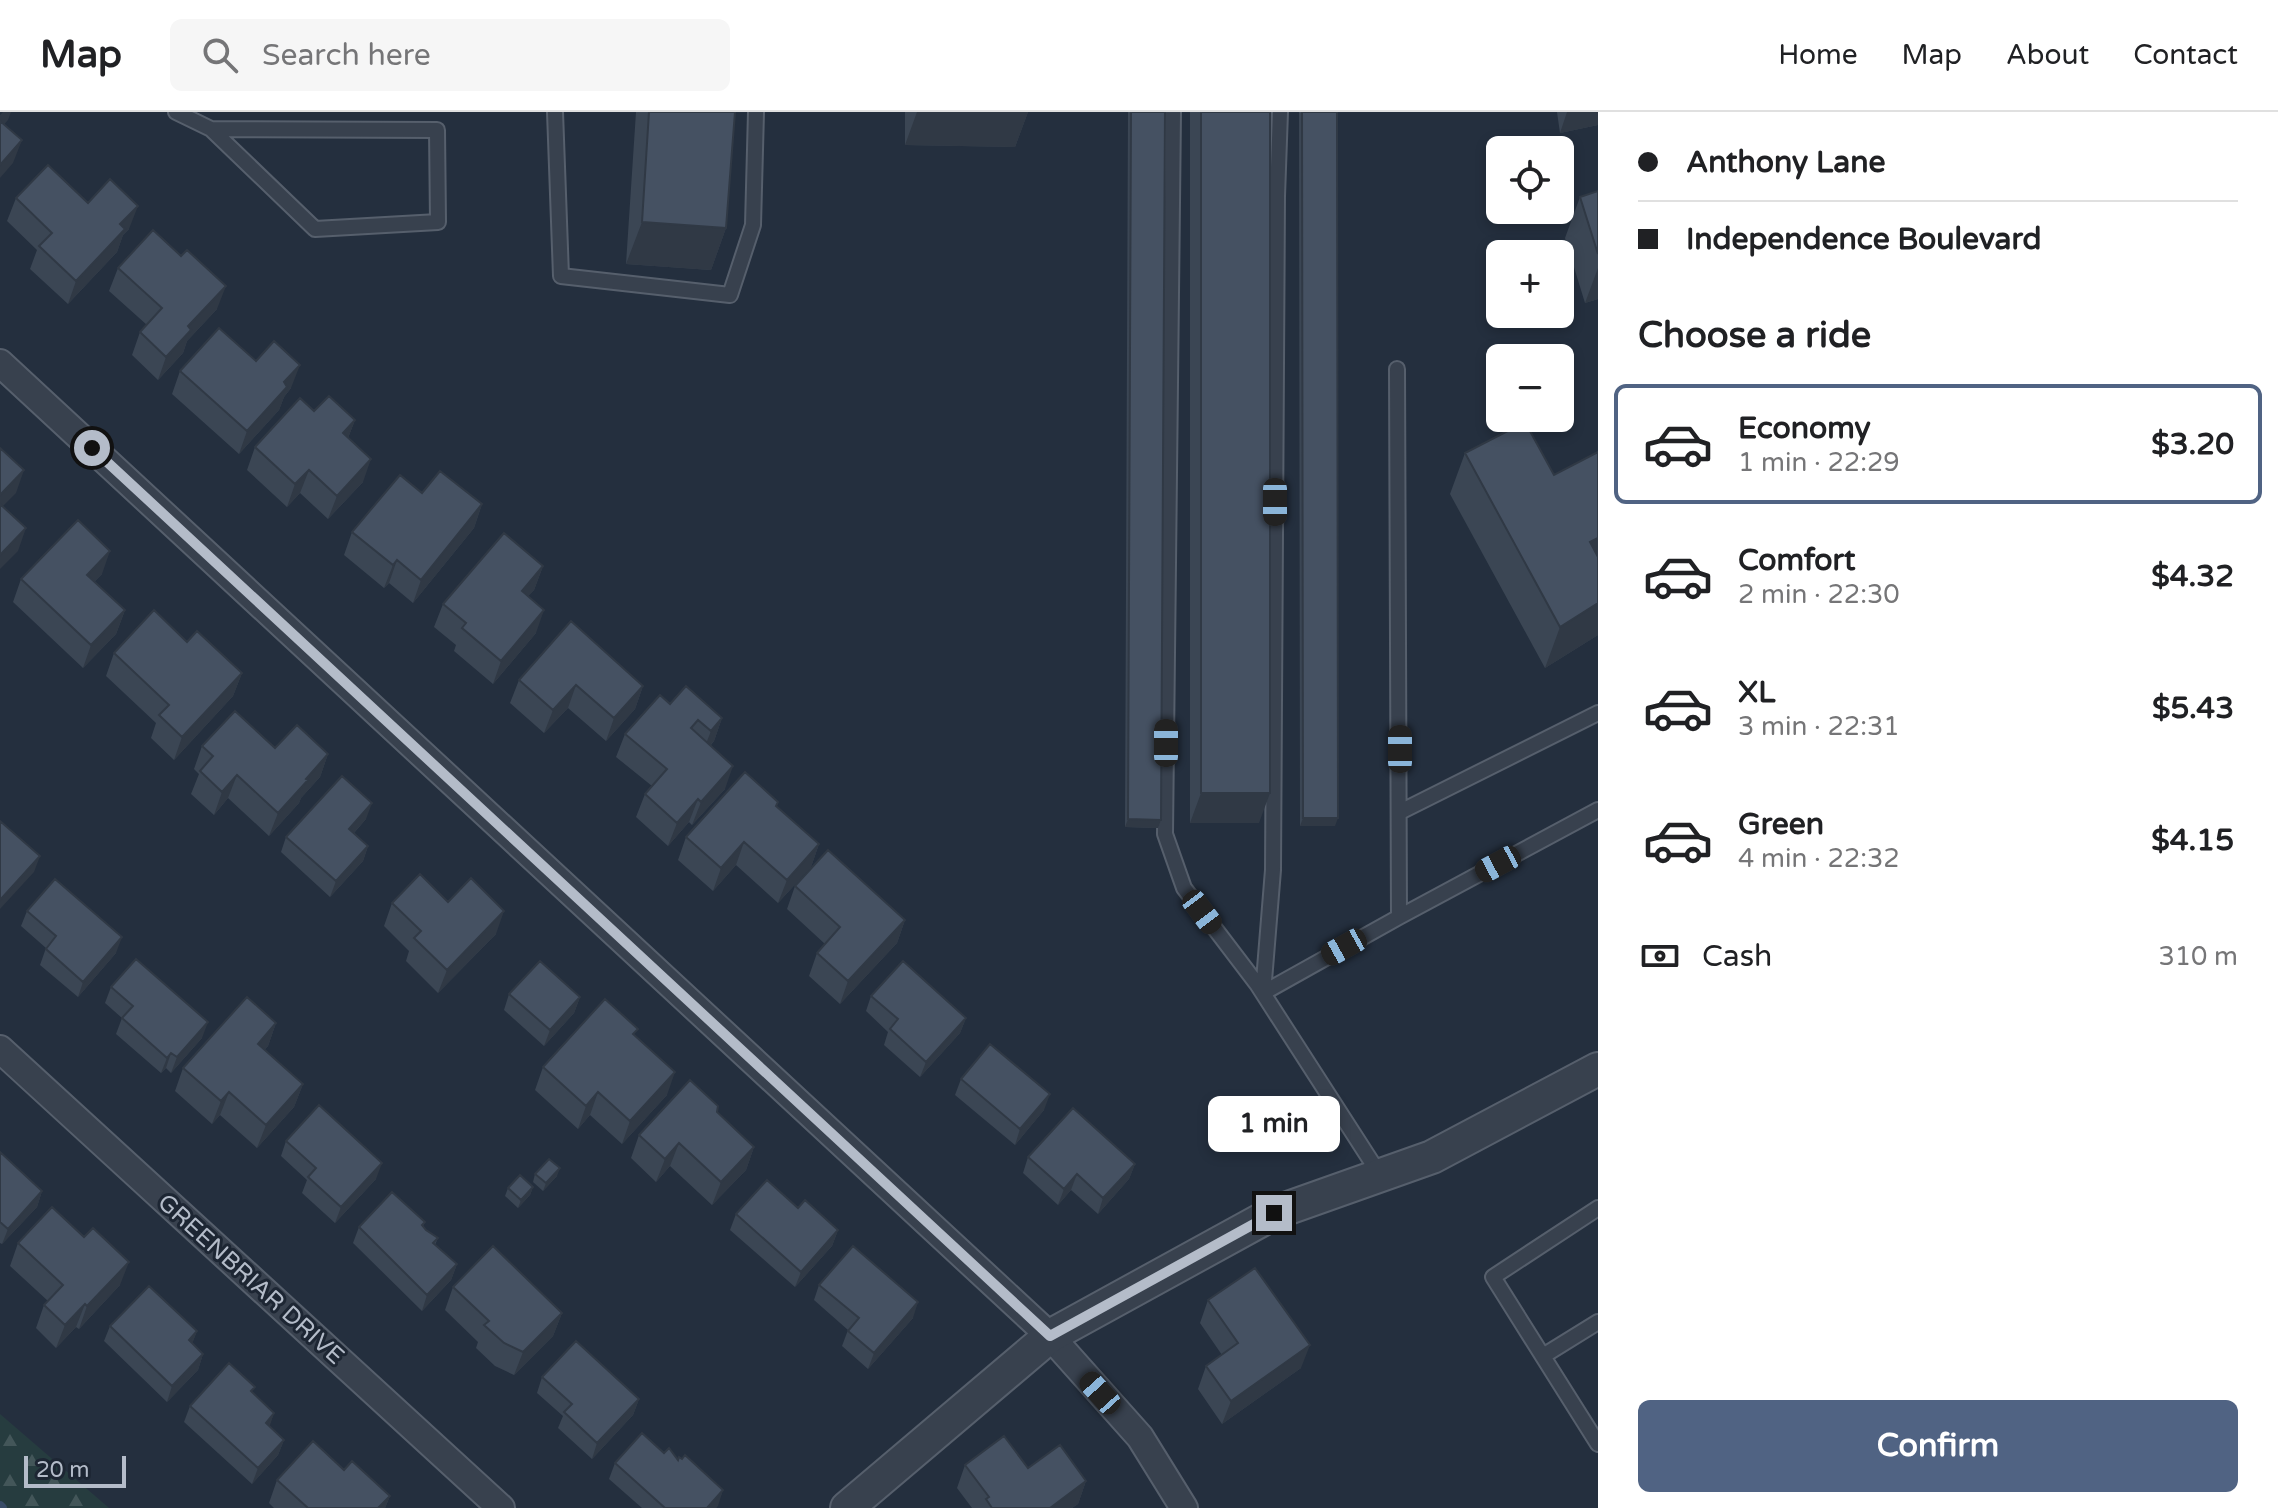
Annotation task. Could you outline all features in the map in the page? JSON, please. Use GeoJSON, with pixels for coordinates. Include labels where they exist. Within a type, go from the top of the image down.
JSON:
{"type":"FeatureCollection","features":[{"type":"Feature","properties":{"kind":"street"},"geometry":{"type":"LineString","coordinates":[[0,363],[1050,1336],[1140,1437],[1184,1508]]}},
{"type":"Feature","properties":{"kind":"street","name":"GREENBRIAR DRIVE"},"geometry":{"type":"LineString","coordinates":[[0,1049],[501,1508]]}},
{"type":"Feature","properties":{"kind":"street"},"geometry":{"type":"LineString","coordinates":[[847,1508],[1050,1336],[1274,1213],[1432,1157],[1598,1069]]}},
{"type":"Feature","properties":{"kind":"lane"},"geometry":{"type":"LineString","coordinates":[[176,112],[211,129],[315,229],[438,222],[437,130],[211,129]]}},
{"type":"Feature","properties":{"kind":"lane"},"geometry":{"type":"LineString","coordinates":[[555,112],[561,276],[730,295],[753,225],[756,112]]}},
{"type":"Feature","properties":{"kind":"lane"},"geometry":{"type":"LineString","coordinates":[[1173,112],[1165,834],[1184,888],[1263,993],[1380,1176]]}},
{"type":"Feature","properties":{"kind":"lane"},"geometry":{"type":"LineString","coordinates":[[1263,993],[1273,870],[1280,112]]}},
{"type":"Feature","properties":{"kind":"lane"},"geometry":{"type":"LineString","coordinates":[[1397,369],[1399,917]]}},
{"type":"Feature","properties":{"kind":"lane"},"geometry":{"type":"LineString","coordinates":[[1400,812],[1598,713]]}},
{"type":"Feature","properties":{"kind":"lane"},"geometry":{"type":"LineString","coordinates":[[1263,993],[1598,810]]}},
{"type":"Feature","properties":{"kind":"lane"},"geometry":{"type":"LineString","coordinates":[[1598,1208],[1493,1277],[1598,1444]]}},
{"type":"Feature","properties":{"kind":"lane"},"geometry":{"type":"LineString","coordinates":[[1543,1356],[1598,1322]]}},
{"type":"Feature","properties":{"kind":"green space"},"geometry":{"type":"Polygon","coordinates":[[[0,1414],[109,1508],[0,1508],[0,1414]]]}},
{"type":"Feature","properties":{"kind":"building"},"geometry":{"type":"Polygon","coordinates":[[[649,112],[735,112],[726,228],[642,222],[649,112]]]}},
{"type":"Feature","properties":{"kind":"building"},"geometry":{"type":"Polygon","coordinates":[[[1131,112],[1165,112],[1161,820],[1128,819],[1131,112]]]}},
{"type":"Feature","properties":{"kind":"building"},"geometry":{"type":"Polygon","coordinates":[[[1201,112],[1270,112],[1270,793],[1201,793],[1201,112]]]}},
{"type":"Feature","properties":{"kind":"building"},"geometry":{"type":"Polygon","coordinates":[[[1302,112],[1337,112],[1338,818],[1303,818],[1302,112]]]}},
{"type":"Feature","properties":{"kind":"building"},"geometry":{"type":"Polygon","coordinates":[[[0,121],[22,140],[0,165],[0,121]]]}},
{"type":"Feature","properties":{"kind":"building"},"geometry":{"type":"Polygon","coordinates":[[[48,165],[88,203],[110,179],[138,206],[120,224],[125,229],[76,281],[39,246],[52,233],[16,198],[48,165]]]}},
{"type":"Feature","properties":{"kind":"building"},"geometry":{"type":"Polygon","coordinates":[[[1598,191],[1598,254],[1580,197],[1598,191]]]}},
{"type":"Feature","properties":{"kind":"building"},"geometry":{"type":"Polygon","coordinates":[[[153,230],[181,256],[187,250],[226,286],[188,326],[191,330],[166,357],[140,332],[162,308],[118,268],[153,230]]]}},
{"type":"Feature","properties":{"kind":"building"},"geometry":{"type":"Polygon","coordinates":[[[219,328],[256,361],[274,341],[300,365],[284,382],[287,387],[247,431],[180,371],[219,328]]]}},
{"type":"Feature","properties":{"kind":"building"},"geometry":{"type":"Polygon","coordinates":[[[329,396],[355,420],[343,433],[371,459],[337,496],[309,470],[295,484],[255,447],[300,398],[314,411],[329,396]]]}},
{"type":"Feature","properties":{"kind":"building"},"geometry":{"type":"Polygon","coordinates":[[[1506,432],[1530,432],[1554,475],[1598,452],[1598,538],[1590,542],[1598,557],[1598,603],[1560,627],[1465,453],[1506,432]]]}},
{"type":"Feature","properties":{"kind":"building"},"geometry":{"type":"Polygon","coordinates":[[[0,448],[24,470],[0,495],[0,448]]]}},
{"type":"Feature","properties":{"kind":"building"},"geometry":{"type":"Polygon","coordinates":[[[440,471],[482,504],[421,580],[397,560],[393,565],[352,532],[400,475],[422,493],[440,471]]]}},
{"type":"Feature","properties":{"kind":"building"},"geometry":{"type":"Polygon","coordinates":[[[0,504],[26,528],[0,555],[0,504]]]}},
{"type":"Feature","properties":{"kind":"building"},"geometry":{"type":"Polygon","coordinates":[[[78,520],[110,551],[87,575],[125,610],[91,645],[21,579],[78,520]]]}},
{"type":"Feature","properties":{"kind":"building"},"geometry":{"type":"Polygon","coordinates":[[[504,533],[543,566],[522,591],[544,610],[501,661],[462,628],[466,623],[443,604],[504,533]]]}},
{"type":"Feature","properties":{"kind":"building"},"geometry":{"type":"Polygon","coordinates":[[[154,610],[187,642],[197,631],[242,673],[182,737],[159,715],[169,705],[114,653],[154,610]]]}},
{"type":"Feature","properties":{"kind":"building"},"geometry":{"type":"Polygon","coordinates":[[[571,621],[643,686],[614,718],[576,685],[553,710],[519,680],[571,621]]]}},
{"type":"Feature","properties":{"kind":"building"},"geometry":{"type":"Polygon","coordinates":[[[686,686],[722,718],[711,731],[698,720],[691,728],[733,766],[701,802],[698,799],[677,823],[645,794],[667,769],[625,734],[660,695],[670,704],[686,686]]]}},
{"type":"Feature","properties":{"kind":"building"},"geometry":{"type":"Polygon","coordinates":[[[235,711],[275,748],[297,725],[328,754],[278,813],[237,775],[222,792],[200,771],[213,756],[202,746],[235,711]]]}},
{"type":"Feature","properties":{"kind":"building"},"geometry":{"type":"Polygon","coordinates":[[[745,772],[778,802],[776,806],[819,844],[787,880],[744,842],[721,868],[686,837],[745,772]]]}},
{"type":"Feature","properties":{"kind":"building"},"geometry":{"type":"Polygon","coordinates":[[[342,776],[372,803],[349,829],[368,846],[336,881],[286,837],[342,776]]]}},
{"type":"Feature","properties":{"kind":"building"},"geometry":{"type":"Polygon","coordinates":[[[0,821],[40,856],[0,900],[0,821]]]}},
{"type":"Feature","properties":{"kind":"building"},"geometry":{"type":"Polygon","coordinates":[[[828,850],[905,920],[848,981],[817,953],[840,927],[795,886],[828,850]]]}},
{"type":"Feature","properties":{"kind":"building"},"geometry":{"type":"Polygon","coordinates":[[[420,874],[448,902],[471,878],[504,911],[447,970],[414,938],[421,931],[392,903],[420,874]]]}},
{"type":"Feature","properties":{"kind":"building"},"geometry":{"type":"Polygon","coordinates":[[[55,879],[122,937],[83,982],[46,949],[56,936],[27,911],[55,879]]]}},
{"type":"Feature","properties":{"kind":"building"},"geometry":{"type":"Polygon","coordinates":[[[136,959],[208,1022],[177,1057],[171,1053],[167,1058],[122,1018],[133,1006],[111,987],[136,959]]]}},
{"type":"Feature","properties":{"kind":"building"},"geometry":{"type":"Polygon","coordinates":[[[540,961],[580,997],[550,1030],[509,994],[540,961]]]}},
{"type":"Feature","properties":{"kind":"building"},"geometry":{"type":"Polygon","coordinates":[[[903,961],[966,1018],[926,1062],[890,1029],[898,1019],[871,996],[903,961]]]}},
{"type":"Feature","properties":{"kind":"building"},"geometry":{"type":"Polygon","coordinates":[[[247,997],[276,1023],[258,1044],[303,1084],[266,1125],[229,1092],[221,1101],[183,1068],[247,997]]]}},
{"type":"Feature","properties":{"kind":"building"},"geometry":{"type":"Polygon","coordinates":[[[605,999],[638,1029],[633,1034],[675,1072],[630,1121],[598,1092],[586,1106],[543,1067],[605,999]]]}},
{"type":"Feature","properties":{"kind":"building"},"geometry":{"type":"Polygon","coordinates":[[[990,1044],[1050,1094],[1020,1129],[961,1079],[990,1044]]]}},
{"type":"Feature","properties":{"kind":"building"},"geometry":{"type":"Polygon","coordinates":[[[690,1080],[718,1106],[717,1112],[754,1147],[721,1182],[679,1143],[665,1159],[639,1135],[690,1080]]]}},
{"type":"Feature","properties":{"kind":"building"},"geometry":{"type":"Polygon","coordinates":[[[319,1105],[382,1163],[341,1207],[308,1177],[316,1168],[286,1141],[319,1105]]]}},
{"type":"Feature","properties":{"kind":"building"},"geometry":{"type":"Polygon","coordinates":[[[1073,1108],[1135,1164],[1103,1198],[1077,1174],[1064,1189],[1028,1157],[1073,1108]]]}},
{"type":"Feature","properties":{"kind":"building"},"geometry":{"type":"Polygon","coordinates":[[[0,1152],[42,1191],[8,1229],[0,1222],[0,1152]]]}},
{"type":"Feature","properties":{"kind":"building"},"geometry":{"type":"Polygon","coordinates":[[[549,1159],[560,1168],[546,1183],[535,1174],[549,1159]]]}},
{"type":"Feature","properties":{"kind":"building"},"geometry":{"type":"Polygon","coordinates":[[[520,1175],[533,1187],[521,1200],[508,1188],[520,1175]]]}},
{"type":"Feature","properties":{"kind":"building"},"geometry":{"type":"Polygon","coordinates":[[[767,1180],[798,1208],[805,1200],[838,1230],[801,1272],[736,1214],[767,1180]]]}},
{"type":"Feature","properties":{"kind":"building"},"geometry":{"type":"Polygon","coordinates":[[[392,1192],[425,1222],[422,1225],[426,1230],[438,1238],[433,1243],[457,1264],[427,1295],[359,1227],[392,1192]]]}},
{"type":"Feature","properties":{"kind":"building"},"geometry":{"type":"Polygon","coordinates":[[[52,1207],[84,1237],[93,1228],[129,1262],[65,1325],[44,1305],[63,1285],[18,1243],[52,1207]]]}},
{"type":"Feature","properties":{"kind":"building"},"geometry":{"type":"Polygon","coordinates":[[[493,1246],[562,1313],[523,1352],[504,1343],[484,1325],[489,1321],[453,1287],[493,1246]]]}},
{"type":"Feature","properties":{"kind":"building"},"geometry":{"type":"Polygon","coordinates":[[[853,1246],[918,1302],[874,1353],[848,1331],[859,1318],[819,1285],[853,1246]]]}},
{"type":"Feature","properties":{"kind":"building"},"geometry":{"type":"Polygon","coordinates":[[[1255,1268],[1310,1345],[1231,1401],[1206,1366],[1238,1343],[1208,1300],[1255,1268]]]}},
{"type":"Feature","properties":{"kind":"building"},"geometry":{"type":"Polygon","coordinates":[[[149,1286],[197,1331],[189,1340],[203,1354],[172,1386],[110,1326],[149,1286]]]}},
{"type":"Feature","properties":{"kind":"building"},"geometry":{"type":"Polygon","coordinates":[[[576,1341],[639,1399],[597,1443],[564,1412],[572,1404],[542,1377],[576,1341]]]}},
{"type":"Feature","properties":{"kind":"building"},"geometry":{"type":"Polygon","coordinates":[[[229,1363],[255,1387],[251,1391],[274,1413],[266,1423],[284,1440],[258,1468],[190,1406],[229,1363]]]}},
{"type":"Feature","properties":{"kind":"building"},"geometry":{"type":"Polygon","coordinates":[[[642,1433],[664,1453],[669,1448],[678,1460],[685,1455],[723,1490],[707,1508],[665,1508],[615,1463],[642,1433]]]}},
{"type":"Feature","properties":{"kind":"building"},"geometry":{"type":"Polygon","coordinates":[[[1004,1436],[1028,1468],[1060,1445],[1086,1481],[1050,1508],[992,1508],[986,1499],[989,1497],[965,1465],[1004,1436]]]}},
{"type":"Feature","properties":{"kind":"building"},"geometry":{"type":"Polygon","coordinates":[[[313,1441],[344,1470],[352,1461],[390,1496],[378,1508],[308,1508],[277,1480],[313,1441]]]}},
{"type":"Feature","properties":{"kind":"route"},"geometry":{"type":"LineString","coordinates":[[92,448],[1050,1336],[1274,1213]]}}]}
